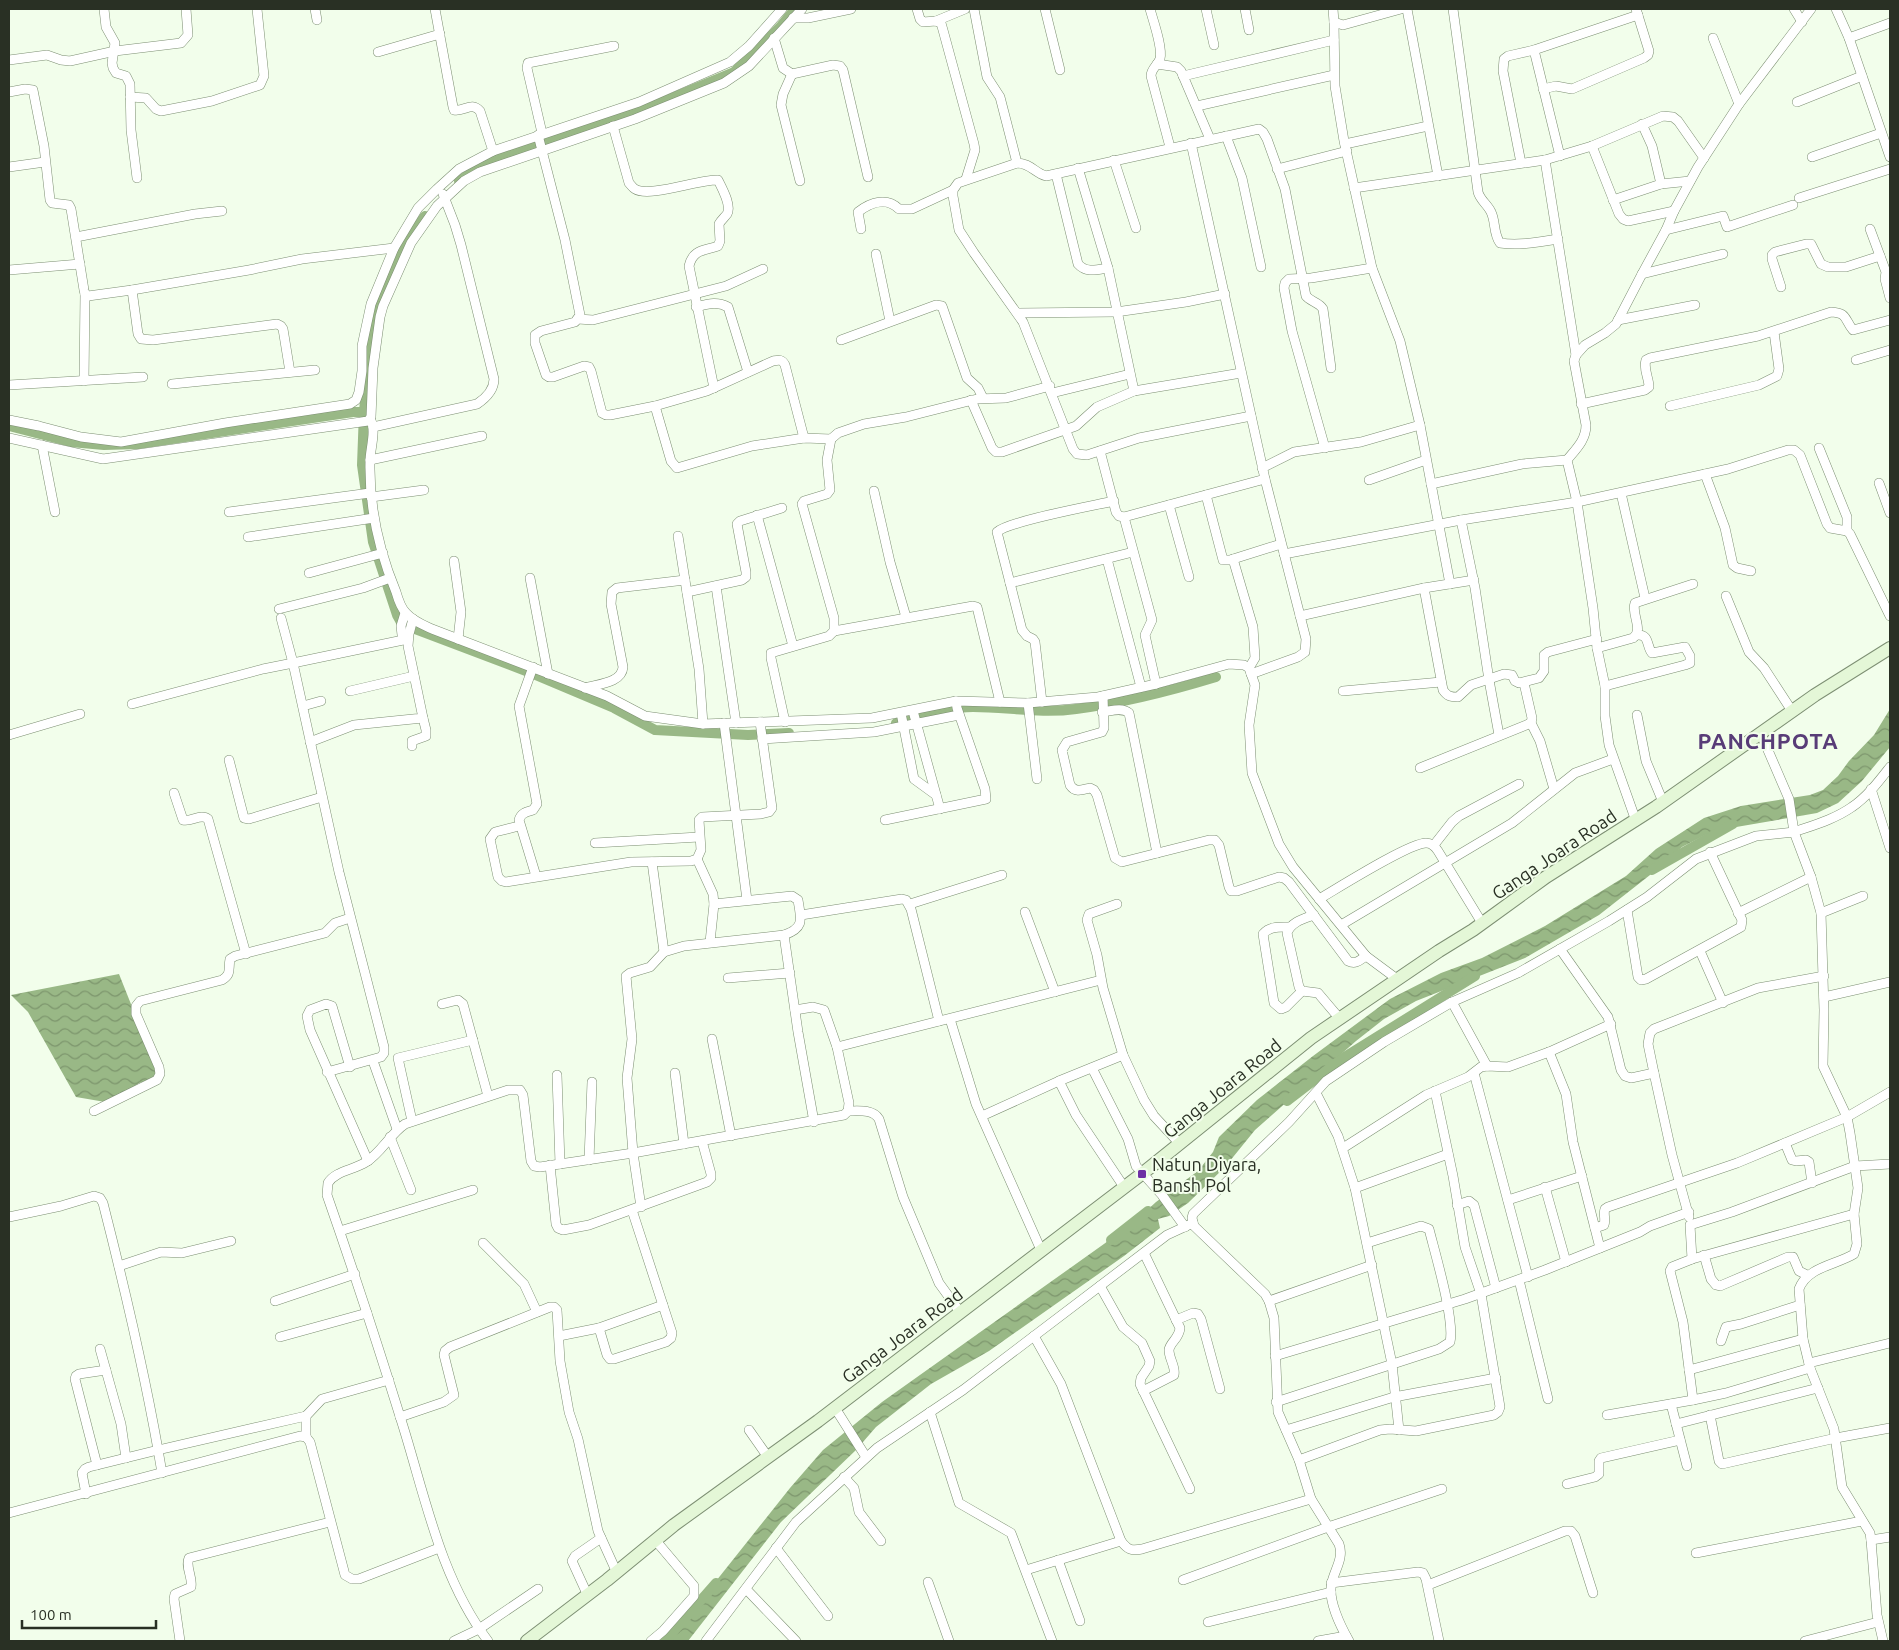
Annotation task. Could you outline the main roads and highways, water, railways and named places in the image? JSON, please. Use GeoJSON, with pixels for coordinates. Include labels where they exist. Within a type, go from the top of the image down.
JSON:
{"type":"FeatureCollection","features":[{"type":"Feature","properties":{"kind":"main road","name":"Ganga Joara Road"},"geometry":{"type":"LineString","coordinates":[[527,1641],[588,1596],[695,1509],[835,1408],[1180,1144],[1311,1038],[1553,873],[1636,821],[1792,711],[1890,648]]}},
{"type":"Feature","properties":{"kind":"water"},"geometry":{"type":"Polygon","coordinates":[[[1890,709],[1890,747],[1862,781],[1838,803],[1817,813],[1713,831],[1682,847],[1599,915],[1525,958],[1416,1001],[1384,1019],[1356,1041],[1255,1130],[1225,1167],[1188,1203],[1169,1216],[1158,1219],[1160,1228],[1124,1256],[989,1351],[931,1384],[876,1427],[856,1450],[781,1522],[688,1641],[662,1641],[689,1615],[790,1488],[823,1450],[882,1402],[1132,1224],[1156,1202],[1198,1171],[1213,1152],[1219,1137],[1257,1100],[1313,1056],[1390,999],[1441,973],[1482,958],[1545,926],[1626,876],[1656,849],[1704,818],[1741,806],[1810,795],[1823,790],[1874,735],[1890,709]]]}},
{"type":"Feature","properties":{"kind":"water"},"geometry":{"type":"Polygon","coordinates":[[[119,974],[160,1077],[139,1083],[111,1103],[76,1097],[28,1012],[11,995],[119,974]]]}},
{"type":"Feature","properties":{"kind":"waterway"},"geometry":{"type":"LineString","coordinates":[[459,181],[488,161],[640,111],[734,72],[781,26],[795,9]]}},
{"type":"Feature","properties":{"kind":"waterway"},"geometry":{"type":"LineString","coordinates":[[425,216],[401,254],[383,291],[378,307],[367,375],[364,412],[362,465],[373,542],[397,615],[402,624],[526,671],[614,708],[655,730],[748,735],[789,733]]}},
{"type":"Feature","properties":{"kind":"waterway"},"geometry":{"type":"LineString","coordinates":[[9,426],[71,442],[104,445],[138,444],[353,412],[364,412]]}},
{"type":"Feature","properties":{"kind":"waterway"},"geometry":{"type":"LineString","coordinates":[[896,723],[963,707],[1050,711],[1094,706],[1147,696],[1216,677]]}},
{"type":"Feature","properties":{"kind":"waterway"},"geometry":{"type":"LineString","coordinates":[[1652,870],[1733,824]]}},
{"type":"Feature","properties":{"kind":"waterway"},"geometry":{"type":"LineString","coordinates":[[1287,1101],[1343,1058],[1475,976]]}},
{"type":"Feature","properties":{"kind":"waterway"},"geometry":{"type":"LineString","coordinates":[[1111,1240],[1148,1211]]}},
{"type":"Feature","properties":{"kind":"waterway"},"geometry":{"type":"LineString","coordinates":[[665,1641],[716,1583]]}},
{"type":"Feature","properties":{"kind":"place","name":"Natun Diyara, Bansh Pol"},"geometry":{"type":"Point","coordinates":[1142,1174]}},
{"type":"Feature","properties":{"kind":"district","name":"PANCHPOTA"},"geometry":{"type":"Point","coordinates":[1768,740]}}]}
